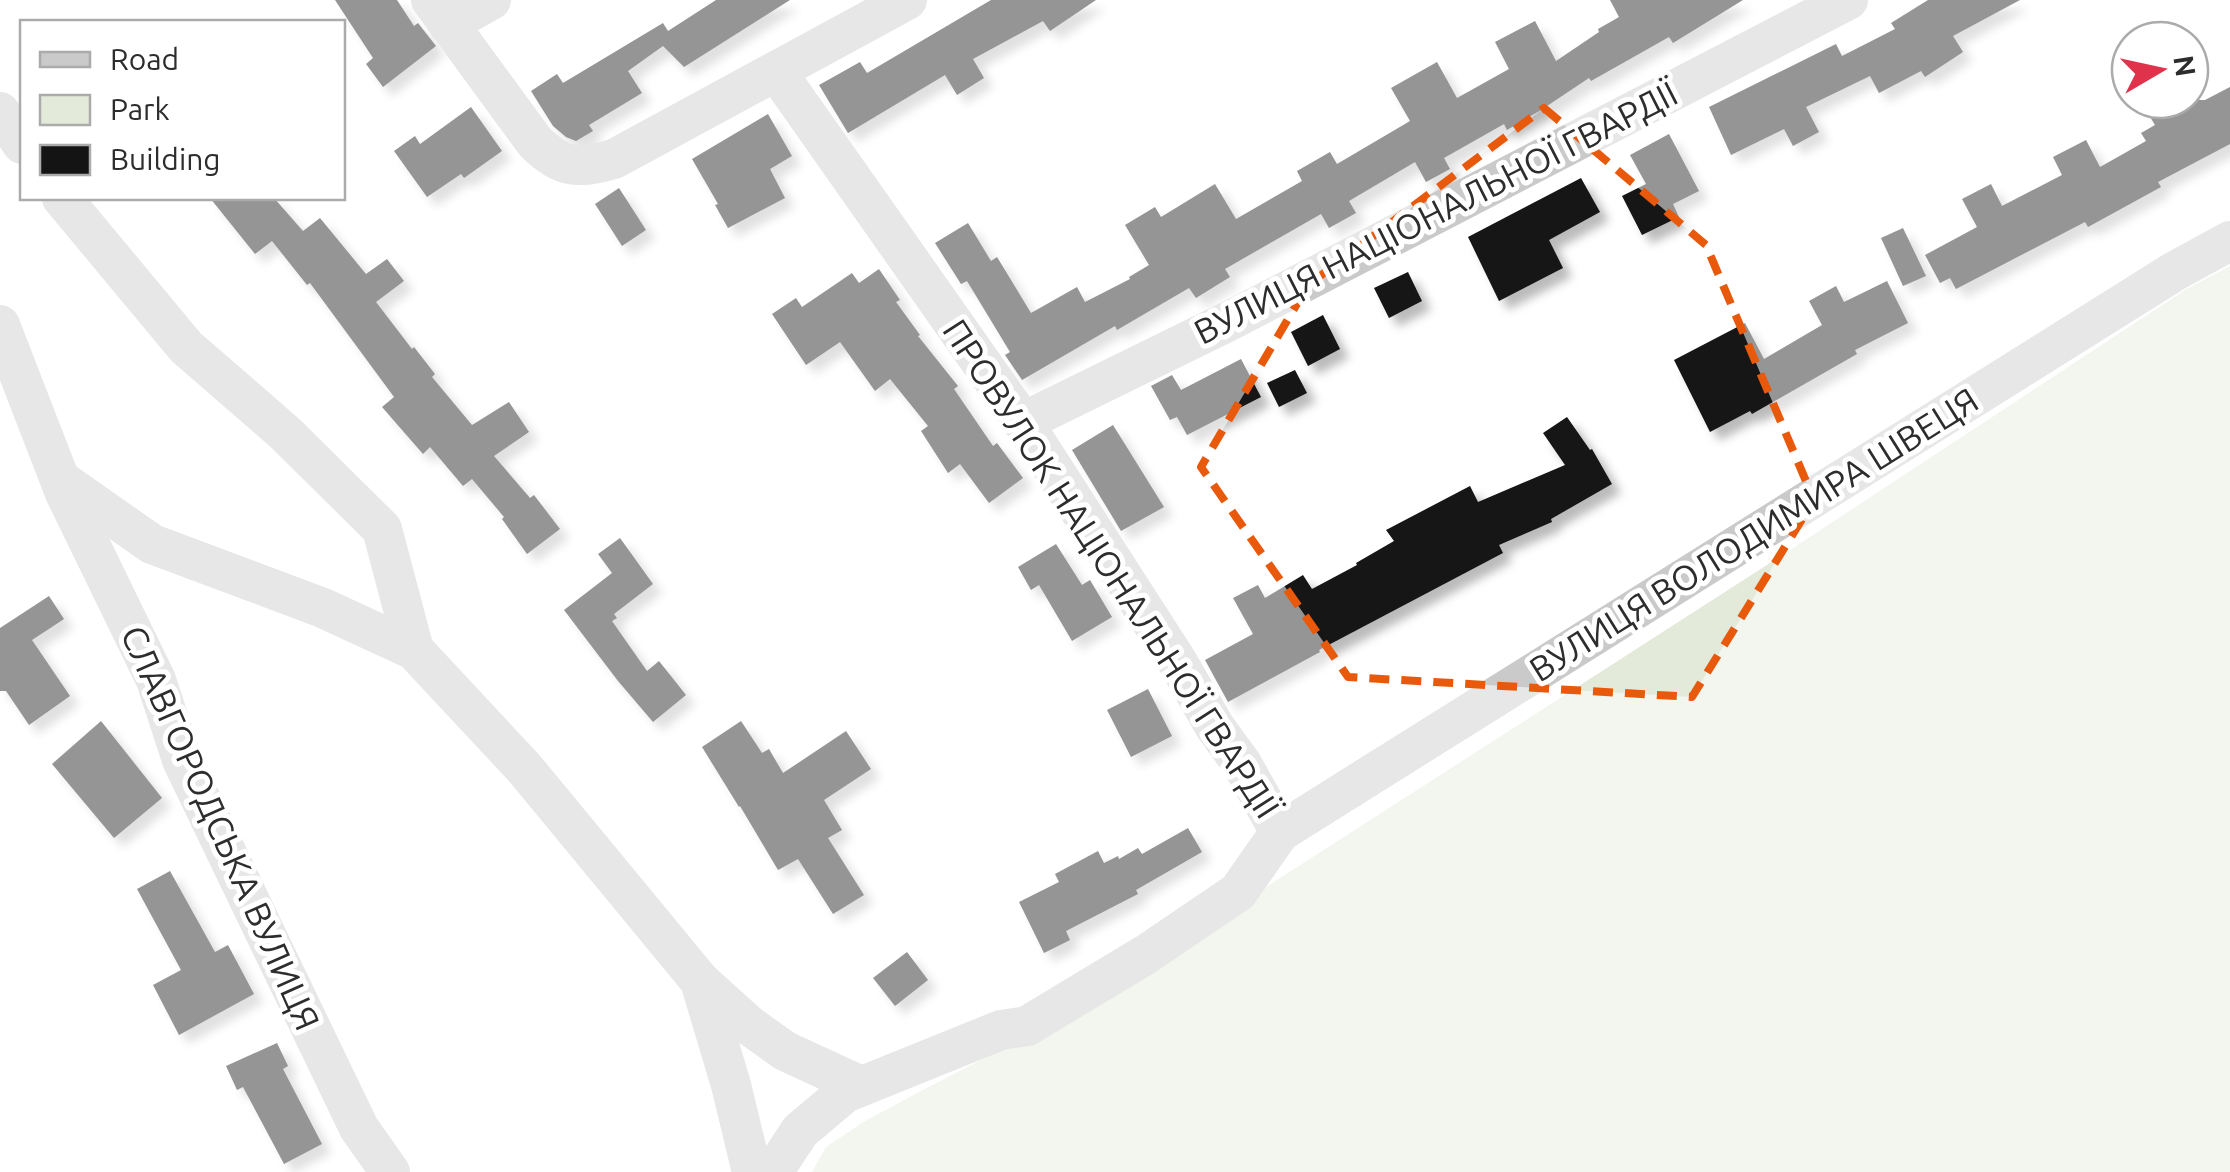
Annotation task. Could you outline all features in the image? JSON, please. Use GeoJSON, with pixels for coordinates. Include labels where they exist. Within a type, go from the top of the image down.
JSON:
{"type":"FeatureCollection","features":[{"type":"Feature","properties":{"kind":"street"},"geometry":{"type":"LineString","coordinates":[[490,0],[440,12],[535,142],[550,156],[575,166],[614,159],[907,0]]}},
{"type":"Feature","properties":{"kind":"street","name":"ВУЛИЦЯ НАЦІОНАЛЬНОЇ ГВАРДІЇ"},"geometry":{"type":"LineString","coordinates":[[1024,422],[1262,304],[1848,0]]}},
{"type":"Feature","properties":{"kind":"street","name":"ПРОВУЛОК НАЦІОНАЛЬНОЇ ГВАРДІЇ"},"geometry":{"type":"LineString","coordinates":[[776,71],[1024,422],[1242,764],[1280,832],[1238,892],[1145,955],[1027,1026],[1001,1030],[845,1093],[800,1131],[776,1166],[776,1172]]}},
{"type":"Feature","properties":{"kind":"street"},"geometry":{"type":"LineString","coordinates":[[0,112],[20,141]]}},
{"type":"Feature","properties":{"kind":"street"},"geometry":{"type":"LineString","coordinates":[[64,200],[186,347],[285,433],[382,529],[414,650]]}},
{"type":"Feature","properties":{"kind":"street","name":"ВУЛИЦЯ ВОЛОДИМИРА ШВЕЦЯ"},"geometry":{"type":"LineString","coordinates":[[1280,832],[2174,270],[2230,242]]}},
{"type":"Feature","properties":{"kind":"street","name":"СЛАВГОРОДСЬКА ВУЛИЦЯ"},"geometry":{"type":"LineString","coordinates":[[0,325],[59,478],[156,680],[182,760],[358,1128],[390,1172]]}},
{"type":"Feature","properties":{"kind":"street"},"geometry":{"type":"LineString","coordinates":[[59,478],[152,544],[323,608],[414,650],[525,769],[700,980],[785,1052],[876,1080]]}},
{"type":"Feature","properties":{"kind":"street"},"geometry":{"type":"LineString","coordinates":[[700,980],[752,1172]]}},
{"type":"Feature","properties":{"kind":"highlighted area"},"geometry":{"type":"Polygon","coordinates":[[[1544,108],[1706,245],[1814,500],[1692,697],[1348,677],[1201,467],[1308,285],[1544,108]]]}},
{"type":"Feature","properties":{"kind":"green space"},"geometry":{"type":"Polygon","coordinates":[[[2230,266],[2230,1172],[812,1172],[826,1147],[865,1121],[1064,1017],[1784,554],[2185,290],[2230,266]]]}},
{"type":"Feature","properties":{"kind":"building"},"geometry":{"type":"Polygon","coordinates":[[[335,0],[397,0],[414,26],[418,23],[436,46],[383,87],[366,64],[373,58],[335,0]]]}},
{"type":"Feature","properties":{"kind":"building"},"geometry":{"type":"Polygon","coordinates":[[[716,0],[790,0],[684,67],[663,46],[628,71],[642,93],[589,125],[593,131],[576,141],[553,126],[531,91],[557,74],[563,83],[663,23],[668,31],[716,0]]]}},
{"type":"Feature","properties":{"kind":"building"},"geometry":{"type":"Polygon","coordinates":[[[991,0],[1096,0],[1050,31],[1043,21],[973,59],[984,78],[957,95],[945,75],[848,133],[819,85],[860,62],[867,73],[991,0]]]}},
{"type":"Feature","properties":{"kind":"building"},"geometry":{"type":"Polygon","coordinates":[[[1610,0],[1743,0],[1673,43],[1669,37],[1591,81],[1589,78],[1507,130],[1504,124],[1444,158],[1450,169],[1426,182],[1415,162],[1349,201],[1356,213],[1329,228],[1321,214],[1225,269],[1230,277],[1196,298],[1189,288],[1022,380],[1005,355],[1010,352],[967,281],[961,284],[935,243],[968,223],[991,261],[997,257],[1031,313],[1077,287],[1085,302],[1149,265],[1125,225],[1155,207],[1161,217],[1215,184],[1236,219],[1302,181],[1297,171],[1330,152],[1337,164],[1410,121],[1391,88],[1437,62],[1457,98],[1509,69],[1495,42],[1535,21],[1556,61],[1619,17],[1610,0]]]}},
{"type":"Feature","properties":{"kind":"building"},"geometry":{"type":"Polygon","coordinates":[[[1928,0],[2020,0],[1953,36],[1963,52],[1925,77],[1921,71],[1879,93],[1870,76],[1806,107],[1819,132],[1793,146],[1784,129],[1731,155],[1709,107],[1836,44],[1842,56],[1895,29],[1891,23],[1928,0]]]}},
{"type":"Feature","properties":{"kind":"building"},"geometry":{"type":"Polygon","coordinates":[[[2230,87],[2230,144],[2158,182],[2161,187],[2088,227],[2085,222],[1956,289],[1950,278],[1940,283],[1925,255],[1977,227],[1962,199],[1991,184],[2002,206],[2062,175],[2053,157],[2086,140],[2100,167],[2146,141],[2141,133],[2155,125],[2152,120],[2210,120],[2210,97],[2230,87]]]}},
{"type":"Feature","properties":{"kind":"building"},"geometry":{"type":"Polygon","coordinates":[[[471,107],[502,151],[464,178],[461,174],[427,197],[394,151],[415,136],[420,144],[471,107]]]}},
{"type":"Feature","properties":{"kind":"building"},"geometry":{"type":"Polygon","coordinates":[[[768,114],[792,156],[770,169],[785,198],[728,228],[692,159],[768,114]]]}},
{"type":"Feature","properties":{"kind":"building"},"geometry":{"type":"Polygon","coordinates":[[[1669,134],[1699,191],[1673,204],[1679,217],[1642,235],[1622,196],[1646,184],[1630,155],[1669,134]]]}},
{"type":"Feature","properties":{"kind":"building"},"geometry":{"type":"Polygon","coordinates":[[[1581,178],[1600,212],[1549,240],[1563,268],[1499,301],[1468,237],[1581,178]]]}},
{"type":"Feature","properties":{"kind":"building"},"geometry":{"type":"Polygon","coordinates":[[[619,188],[646,230],[622,246],[595,204],[619,188]]]}},
{"type":"Feature","properties":{"kind":"building"},"geometry":{"type":"Polygon","coordinates":[[[212,200],[276,200],[303,231],[320,218],[366,274],[387,259],[404,281],[376,302],[472,425],[509,402],[529,432],[494,456],[530,498],[534,495],[560,529],[527,554],[504,517],[472,479],[463,486],[430,447],[423,454],[382,407],[394,397],[310,283],[307,285],[272,241],[255,254],[212,200]]]}},
{"type":"Feature","properties":{"kind":"building"},"geometry":{"type":"Polygon","coordinates":[[[1903,228],[1926,276],[1903,286],[1881,238],[1903,228]]]}},
{"type":"Feature","properties":{"kind":"building"},"geometry":{"type":"Polygon","coordinates":[[[879,269],[900,300],[896,302],[958,386],[954,389],[993,446],[997,443],[1023,478],[989,503],[960,464],[948,473],[921,431],[928,426],[890,379],[875,391],[840,342],[806,365],[772,314],[796,298],[802,307],[852,273],[859,283],[879,269]]]}},
{"type":"Feature","properties":{"kind":"building"},"geometry":{"type":"Polygon","coordinates":[[[1408,272],[1422,301],[1389,318],[1374,288],[1408,272]]]}},
{"type":"Feature","properties":{"kind":"building"},"geometry":{"type":"Polygon","coordinates":[[[1887,281],[1908,323],[1855,350],[1857,354],[1752,414],[1750,411],[1710,432],[1674,360],[1745,323],[1764,359],[1822,325],[1809,301],[1836,286],[1844,302],[1887,281]]]}},
{"type":"Feature","properties":{"kind":"building"},"geometry":{"type":"Polygon","coordinates":[[[1323,315],[1340,349],[1308,366],[1291,332],[1323,315]]]}},
{"type":"Feature","properties":{"kind":"building"},"geometry":{"type":"Polygon","coordinates":[[[1241,359],[1261,397],[1187,435],[1177,417],[1170,420],[1151,386],[1172,375],[1181,390],[1241,359]]]}},
{"type":"Feature","properties":{"kind":"building"},"geometry":{"type":"Polygon","coordinates":[[[1295,370],[1307,393],[1279,407],[1267,383],[1295,370]]]}},
{"type":"Feature","properties":{"kind":"building"},"geometry":{"type":"Polygon","coordinates":[[[1567,417],[1612,484],[1551,519],[1552,522],[1499,545],[1503,553],[1228,702],[1205,660],[1253,634],[1233,598],[1258,585],[1265,598],[1303,575],[1312,589],[1394,541],[1386,530],[1470,486],[1478,502],[1565,465],[1543,433],[1567,417]]]}},
{"type":"Feature","properties":{"kind":"building"},"geometry":{"type":"Polygon","coordinates":[[[1113,425],[1164,507],[1121,531],[1072,450],[1113,425]]]}},
{"type":"Feature","properties":{"kind":"building"},"geometry":{"type":"Polygon","coordinates":[[[620,538],[653,584],[614,614],[617,618],[612,621],[647,671],[659,661],[686,695],[653,722],[564,610],[612,573],[598,554],[620,538]]]}},
{"type":"Feature","properties":{"kind":"building"},"geometry":{"type":"Polygon","coordinates":[[[1056,544],[1082,585],[1090,580],[1112,617],[1072,641],[1039,585],[1031,590],[1018,567],[1056,544]]]}},
{"type":"Feature","properties":{"kind":"building"},"geometry":{"type":"Polygon","coordinates":[[[49,596],[64,619],[32,640],[70,696],[29,725],[6,691],[0,691],[0,628],[49,596]]]}},
{"type":"Feature","properties":{"kind":"building"},"geometry":{"type":"Polygon","coordinates":[[[1148,689],[1172,736],[1131,757],[1107,710],[1148,689]]]}},
{"type":"Feature","properties":{"kind":"building"},"geometry":{"type":"Polygon","coordinates":[[[101,721],[162,798],[114,838],[52,764],[101,721]]]}},
{"type":"Feature","properties":{"kind":"building"},"geometry":{"type":"Polygon","coordinates":[[[741,721],[762,753],[769,749],[783,773],[846,731],[871,769],[824,800],[842,830],[828,838],[864,895],[833,914],[798,859],[778,870],[702,747],[741,721]]]}},
{"type":"Feature","properties":{"kind":"building"},"geometry":{"type":"Polygon","coordinates":[[[1188,828],[1202,852],[1136,890],[1138,894],[1066,931],[1070,940],[1044,953],[1019,902],[1059,882],[1055,874],[1098,851],[1104,863],[1138,848],[1142,854],[1188,828]]]}},
{"type":"Feature","properties":{"kind":"building"},"geometry":{"type":"Polygon","coordinates":[[[170,871],[215,952],[228,945],[254,994],[179,1035],[153,985],[181,970],[137,889],[170,871]]]}},
{"type":"Feature","properties":{"kind":"building"},"geometry":{"type":"Polygon","coordinates":[[[907,952],[928,980],[895,1006],[873,978],[907,952]]]}},
{"type":"Feature","properties":{"kind":"building"},"geometry":{"type":"Polygon","coordinates":[[[277,1043],[288,1066],[283,1069],[322,1144],[284,1164],[243,1087],[237,1090],[226,1066],[277,1043]]]}}]}
